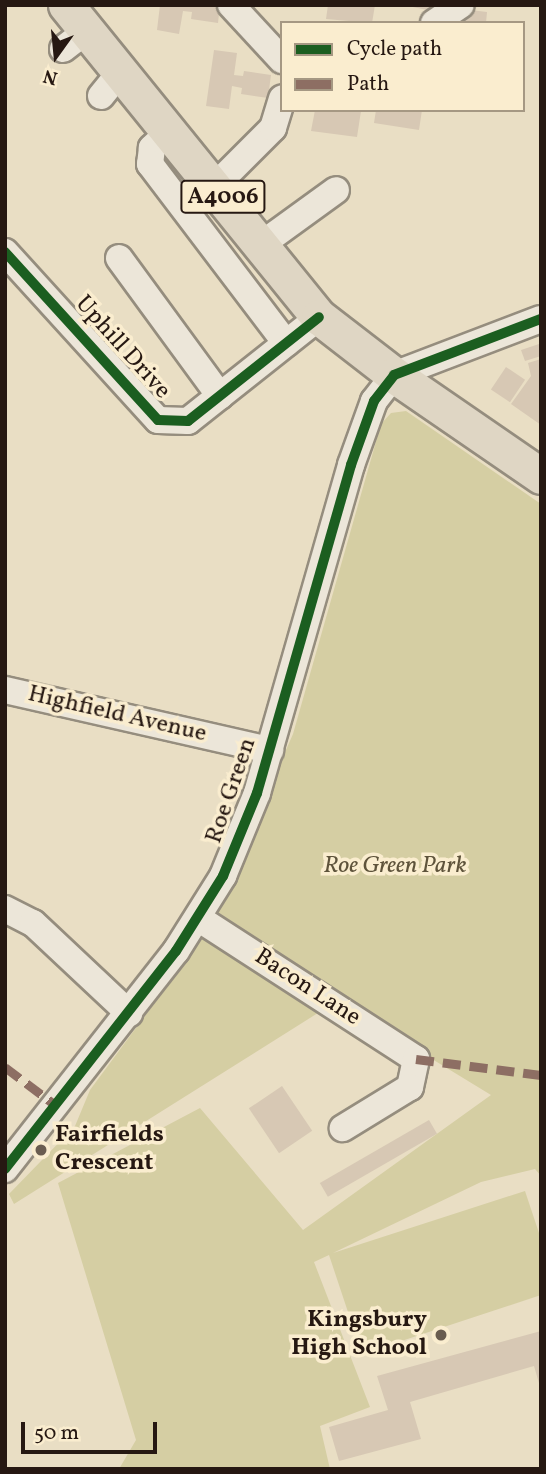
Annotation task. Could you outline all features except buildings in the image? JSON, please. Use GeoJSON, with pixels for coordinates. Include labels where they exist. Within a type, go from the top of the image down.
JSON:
{"type":"FeatureCollection","features":[{"type":"Feature","properties":{"kind":"main road","name":"A4006"},"geometry":{"type":"LineString","coordinates":[[71,19],[111,84],[170,131],[259,246],[319,317],[394,375],[541,476]]}},
{"type":"Feature","properties":{"kind":"street"},"geometry":{"type":"LineString","coordinates":[[231,5],[280,58]]}},
{"type":"Feature","properties":{"kind":"street"},"geometry":{"type":"LineString","coordinates":[[437,21],[461,5]]}},
{"type":"Feature","properties":{"kind":"street"},"geometry":{"type":"LineString","coordinates":[[215,186],[273,128],[280,105]]}},
{"type":"Feature","properties":{"kind":"street"},"geometry":{"type":"LineString","coordinates":[[170,131],[152,148],[150,164],[286,343]]}},
{"type":"Feature","properties":{"kind":"street"},"geometry":{"type":"LineString","coordinates":[[259,246],[336,190]]}},
{"type":"Feature","properties":{"kind":"street","name":"Uphill Drive"},"geometry":{"type":"LineString","coordinates":[[5,251],[158,420],[188,421],[319,317]]}},
{"type":"Feature","properties":{"kind":"street"},"geometry":{"type":"LineString","coordinates":[[118,258],[220,396]]}},
{"type":"Feature","properties":{"kind":"street"},"geometry":{"type":"LineString","coordinates":[[394,375],[541,319]]}},
{"type":"Feature","properties":{"kind":"street","name":"Roe Green"},"geometry":{"type":"LineString","coordinates":[[5,1169],[128,1013],[198,918],[244,829],[270,750],[359,439],[374,401],[394,375]]}},
{"type":"Feature","properties":{"kind":"street","name":"Highfield Avenue"},"geometry":{"type":"LineString","coordinates":[[5,690],[270,750]]}},
{"type":"Feature","properties":{"kind":"street"},"geometry":{"type":"LineString","coordinates":[[5,909],[33,923],[128,1013]]}},
{"type":"Feature","properties":{"kind":"street","name":"Bacon Lane"},"geometry":{"type":"LineString","coordinates":[[198,918],[416,1059],[410,1087],[343,1128]]}},
{"type":"Feature","properties":{"kind":"green space","name":"Roe Green Park"},"geometry":{"type":"Polygon","coordinates":[[[406,411],[541,504],[541,1176],[535,1169],[481,1182],[333,1253],[525,1191],[541,1239],[541,1295],[362,1354],[329,1255],[314,1262],[370,1407],[320,1426],[330,1469],[119,1469],[136,1440],[58,1183],[200,1108],[303,1230],[491,1095],[337,1001],[14,1204],[9,1194],[75,1126],[90,1090],[204,936],[293,734],[381,424],[391,413],[406,411]]]}},
{"type":"Feature","properties":{"kind":"marked path"},"geometry":{"type":"LineString","coordinates":[[416,1059],[541,1075]]}},
{"type":"Feature","properties":{"kind":"marked path"},"geometry":{"type":"LineString","coordinates":[[5,1067],[57,1106]]}},
{"type":"Feature","properties":{"kind":"cycle path"},"geometry":{"type":"LineString","coordinates":[[5,252],[158,420],[188,421],[319,317]]}},
{"type":"Feature","properties":{"kind":"cycle path"},"geometry":{"type":"LineString","coordinates":[[5,1169],[176,951],[223,876],[257,793],[351,465],[374,401],[394,375],[541,319]]}},
{"type":"Feature","properties":{"kind":"place","name":"Fairfields Crescent"},"geometry":{"type":"Point","coordinates":[41,1150]}},
{"type":"Feature","properties":{"kind":"place","name":"Kingsbury High School"},"geometry":{"type":"Point","coordinates":[441,1335]}}]}
